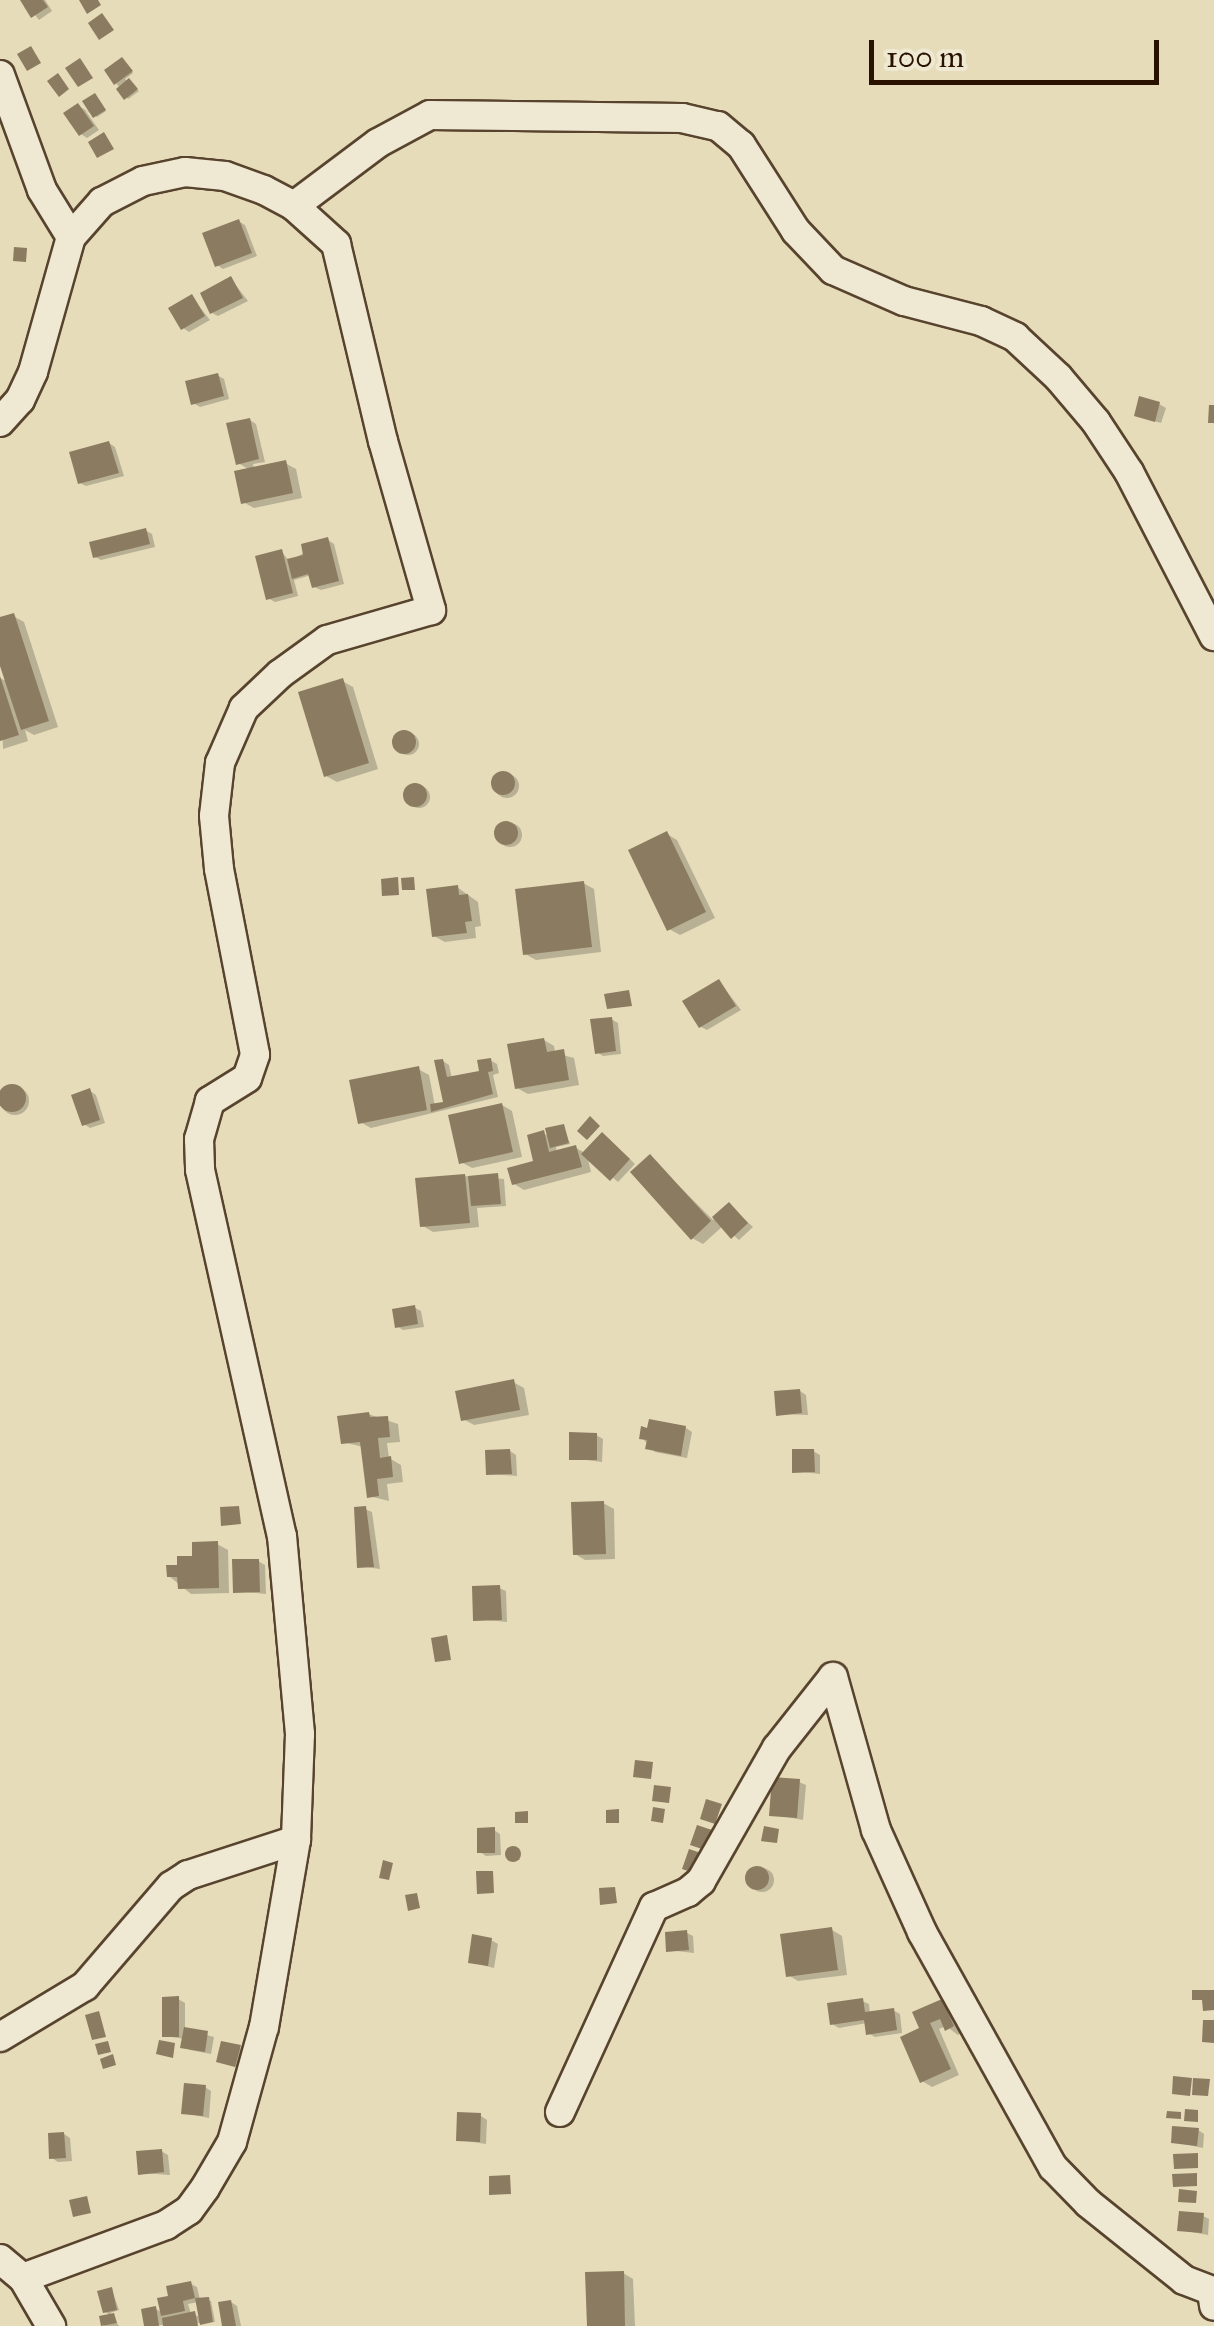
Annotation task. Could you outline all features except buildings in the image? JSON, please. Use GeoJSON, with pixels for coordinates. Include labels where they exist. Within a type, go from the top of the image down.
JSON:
{"type":"FeatureCollection","features":[{"type":"Feature","properties":{"kind":"street"},"geometry":{"type":"LineString","coordinates":[[0,75],[30,162],[71,236]]}},
{"type":"Feature","properties":{"kind":"street"},"geometry":{"type":"LineString","coordinates":[[294,206],[378,144],[430,115],[682,118],[718,126],[741,145],[813,254],[833,270],[904,301],[981,321],[1015,337],[1058,378],[1096,422],[1129,472],[1214,636]]}},
{"type":"Feature","properties":{"kind":"street"},"geometry":{"type":"LineString","coordinates":[[0,422],[20,400],[34,372],[71,236],[102,202],[143,180],[185,172],[225,176],[294,206],[336,244],[383,441],[431,610],[327,640],[244,708],[220,763],[214,816],[218,870],[255,1056],[247,1078],[210,1101],[199,1139],[200,1170],[282,1536],[300,1734],[296,1840],[264,2027],[232,2142],[189,2210],[166,2225],[23,2278]]}},
{"type":"Feature","properties":{"kind":"street"},"geometry":{"type":"LineString","coordinates":[[560,2112],[654,1907],[688,1892],[701,1881],[777,1748],[833,1677],[876,1830],[922,1932],[1053,2168],[1088,2203],[1184,2280],[1212,2291],[1214,2306]]}},
{"type":"Feature","properties":{"kind":"street"},"geometry":{"type":"LineString","coordinates":[[0,2037],[85,1986],[170,1886],[188,1875],[296,1840]]}},
{"type":"Feature","properties":{"kind":"street"},"geometry":{"type":"LineString","coordinates":[[0,2259],[23,2278],[52,2326]]}}]}
